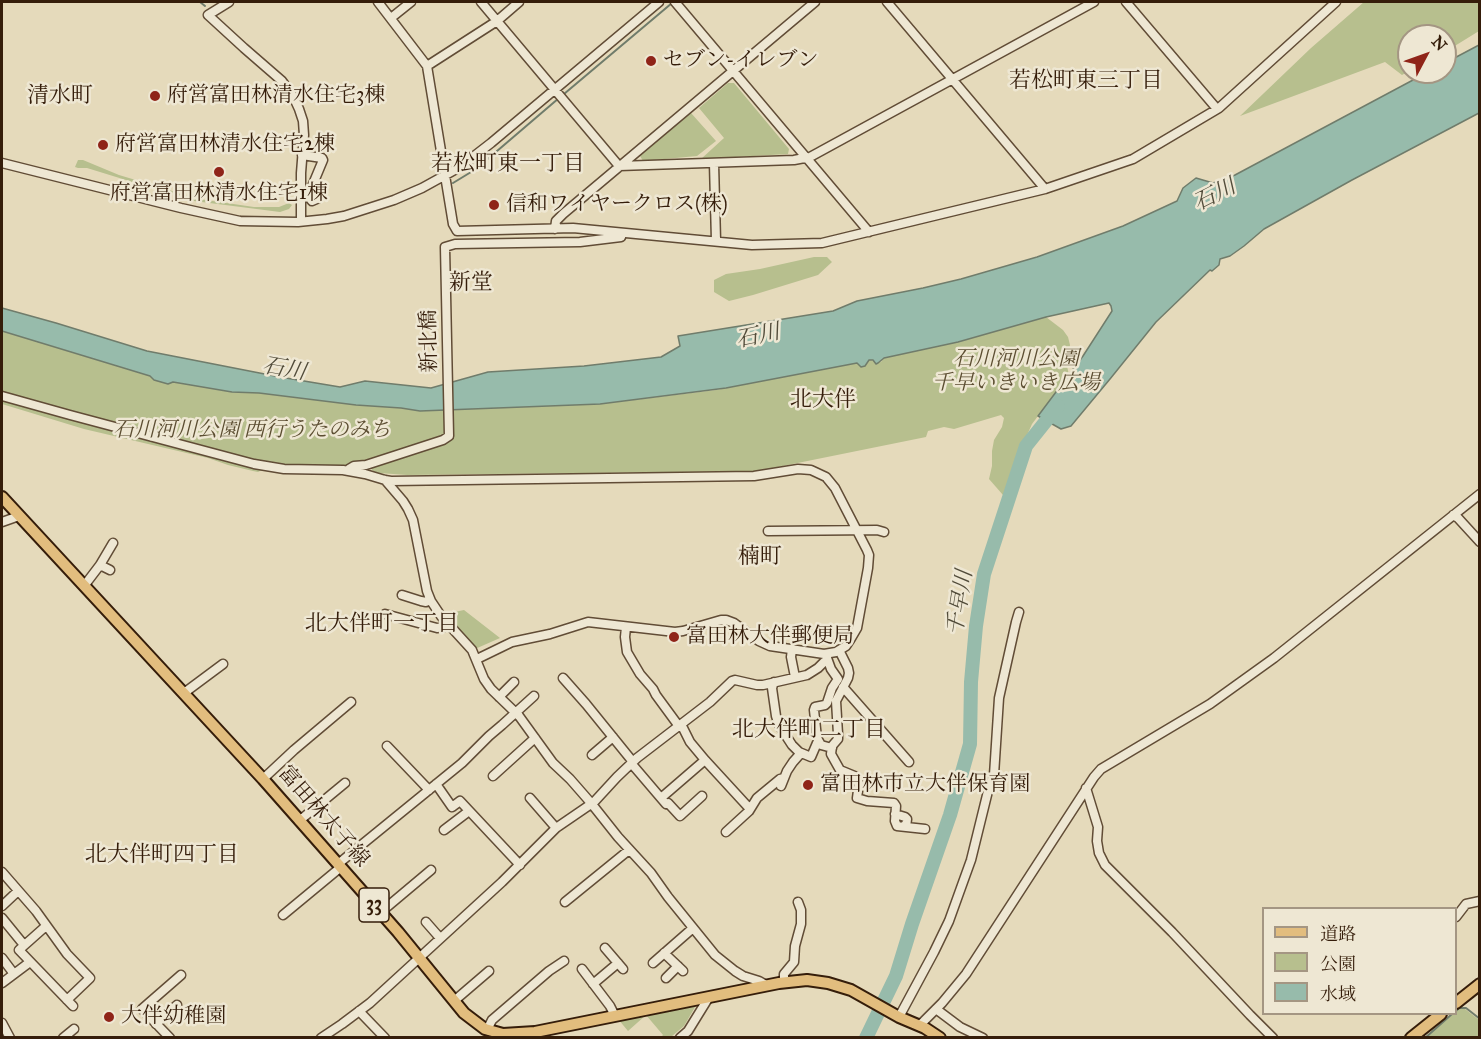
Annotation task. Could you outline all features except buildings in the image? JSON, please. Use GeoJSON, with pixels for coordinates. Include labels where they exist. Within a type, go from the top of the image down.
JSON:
{"type":"FeatureCollection","features":[{"type":"Feature","properties":{"kind":"main road","name":"富田林太子線"},"geometry":{"type":"LineString","coordinates":[[2,497],[263,779],[381,912],[469,1018],[488,1030],[503,1034],[526,1033],[766,985],[807,980],[851,990],[940,1038]]}},
{"type":"Feature","properties":{"kind":"main road"},"geometry":{"type":"LineString","coordinates":[[1457,1000],[1479,984]]}},
{"type":"Feature","properties":{"kind":"main road"},"geometry":{"type":"LineString","coordinates":[[1411,1038],[1441,1015]]}},
{"type":"Feature","properties":{"kind":"street"},"geometry":{"type":"LineString","coordinates":[[229,2],[208,15],[282,81],[296,102],[303,121],[304,135],[300,173],[301,221]]}},
{"type":"Feature","properties":{"kind":"street"},"geometry":{"type":"LineString","coordinates":[[378,2],[427,66],[453,224],[457,231],[573,228],[752,245],[822,243],[1045,189],[1133,159],[1217,109],[1336,2]]}},
{"type":"Feature","properties":{"kind":"street"},"geometry":{"type":"LineString","coordinates":[[391,18],[411,2]]}},
{"type":"Feature","properties":{"kind":"street"},"geometry":{"type":"LineString","coordinates":[[481,2],[620,166]]}},
{"type":"Feature","properties":{"kind":"street"},"geometry":{"type":"LineString","coordinates":[[427,66],[497,21],[519,2]]}},
{"type":"Feature","properties":{"kind":"street"},"geometry":{"type":"LineString","coordinates":[[2,163],[240,221],[301,221],[336,217],[369,209],[422,188],[474,157],[659,2]]}},
{"type":"Feature","properties":{"kind":"street"},"geometry":{"type":"LineString","coordinates":[[675,2],[869,232]]}},
{"type":"Feature","properties":{"kind":"street"},"geometry":{"type":"LineString","coordinates":[[555,229],[556,221],[563,214],[815,2]]}},
{"type":"Feature","properties":{"kind":"street"},"geometry":{"type":"LineString","coordinates":[[887,2],[1045,189]]}},
{"type":"Feature","properties":{"kind":"street"},"geometry":{"type":"LineString","coordinates":[[620,166],[794,160],[810,157],[1094,2]]}},
{"type":"Feature","properties":{"kind":"street"},"geometry":{"type":"LineString","coordinates":[[1126,2],[1217,109]]}},
{"type":"Feature","properties":{"kind":"street"},"geometry":{"type":"LineString","coordinates":[[302,155],[323,160],[308,196],[312,201],[318,198]]}},
{"type":"Feature","properties":{"kind":"street"},"geometry":{"type":"LineString","coordinates":[[714,163],[716,242]]}},
{"type":"Feature","properties":{"kind":"street","name":"新北橋"},"geometry":{"type":"LineString","coordinates":[[348,470],[443,440],[449,436],[445,247],[455,244],[580,242],[621,237],[622,232]]}},
{"type":"Feature","properties":{"kind":"street"},"geometry":{"type":"LineString","coordinates":[[2,396],[268,467],[348,470],[385,480],[754,476],[805,469],[819,473],[831,483],[867,550],[868,568],[857,627],[850,640],[839,650],[812,672],[795,677],[757,685],[732,681],[710,702],[632,763],[591,803],[556,828],[520,865],[370,1003],[321,1038]]}},
{"type":"Feature","properties":{"kind":"street"},"geometry":{"type":"LineString","coordinates":[[385,480],[403,501],[413,520],[430,600],[447,624],[468,644],[477,658],[484,679],[516,713],[554,763],[570,778],[651,873],[720,960],[743,976],[766,985]]}},
{"type":"Feature","properties":{"kind":"street"},"geometry":{"type":"LineString","coordinates":[[920,1026],[966,974],[1086,788],[1101,769],[1210,704],[1274,658],[1479,494]]}},
{"type":"Feature","properties":{"kind":"street"},"geometry":{"type":"LineString","coordinates":[[1453,514],[1479,542]]}},
{"type":"Feature","properties":{"kind":"street"},"geometry":{"type":"LineString","coordinates":[[2,522],[19,516]]}},
{"type":"Feature","properties":{"kind":"street"},"geometry":{"type":"LineString","coordinates":[[768,531],[880,530],[884,532]]}},
{"type":"Feature","properties":{"kind":"street"},"geometry":{"type":"LineString","coordinates":[[84,586],[113,543]]}},
{"type":"Feature","properties":{"kind":"street"},"geometry":{"type":"LineString","coordinates":[[100,565],[110,570]]}},
{"type":"Feature","properties":{"kind":"street"},"geometry":{"type":"LineString","coordinates":[[402,595],[426,602],[430,600]]}},
{"type":"Feature","properties":{"kind":"street"},"geometry":{"type":"LineString","coordinates":[[897,1016],[949,921],[971,860],[994,775],[999,698],[1019,612]]}},
{"type":"Feature","properties":{"kind":"street"},"geometry":{"type":"LineString","coordinates":[[385,614],[437,628],[447,624]]}},
{"type":"Feature","properties":{"kind":"street"},"geometry":{"type":"LineString","coordinates":[[477,658],[512,642],[550,634],[588,622],[683,632],[726,620],[762,643],[827,658]]}},
{"type":"Feature","properties":{"kind":"street"},"geometry":{"type":"LineString","coordinates":[[626,627],[627,652],[639,674],[653,688],[656,695],[680,724],[690,742],[750,809]]}},
{"type":"Feature","properties":{"kind":"street"},"geometry":{"type":"LineString","coordinates":[[792,649],[791,657],[795,677]]}},
{"type":"Feature","properties":{"kind":"street"},"geometry":{"type":"LineString","coordinates":[[839,650],[849,673],[836,701],[838,739],[831,754],[840,770],[857,777],[859,783],[857,798],[894,803],[897,826],[925,829]]}},
{"type":"Feature","properties":{"kind":"street"},"geometry":{"type":"LineString","coordinates":[[827,658],[838,679],[827,703],[815,707],[819,742],[821,745],[832,748]]}},
{"type":"Feature","properties":{"kind":"street"},"geometry":{"type":"LineString","coordinates":[[184,693],[223,664]]}},
{"type":"Feature","properties":{"kind":"street"},"geometry":{"type":"LineString","coordinates":[[563,678],[666,804],[668,803],[680,816],[702,796]]}},
{"type":"Feature","properties":{"kind":"street"},"geometry":{"type":"LineString","coordinates":[[499,697],[514,682]]}},
{"type":"Feature","properties":{"kind":"street"},"geometry":{"type":"LineString","coordinates":[[774,682],[772,688],[776,716],[792,745],[801,753],[811,757],[819,742]]}},
{"type":"Feature","properties":{"kind":"street"},"geometry":{"type":"LineString","coordinates":[[843,687],[909,762]]}},
{"type":"Feature","properties":{"kind":"street"},"geometry":{"type":"LineString","coordinates":[[283,915],[462,763],[534,696]]}},
{"type":"Feature","properties":{"kind":"street"},"geometry":{"type":"LineString","coordinates":[[263,779],[351,702]]}},
{"type":"Feature","properties":{"kind":"street"},"geometry":{"type":"LineString","coordinates":[[592,755],[613,737]]}},
{"type":"Feature","properties":{"kind":"street"},"geometry":{"type":"LineString","coordinates":[[494,776],[535,738]]}},
{"type":"Feature","properties":{"kind":"street"},"geometry":{"type":"LineString","coordinates":[[387,746],[452,807],[460,801],[520,865]]}},
{"type":"Feature","properties":{"kind":"street"},"geometry":{"type":"LineString","coordinates":[[726,832],[750,809],[757,798],[780,779],[783,782],[793,762],[801,753]]}},
{"type":"Feature","properties":{"kind":"street"},"geometry":{"type":"LineString","coordinates":[[661,798],[705,760]]}},
{"type":"Feature","properties":{"kind":"street"},"geometry":{"type":"LineString","coordinates":[[299,821],[345,783]]}},
{"type":"Feature","properties":{"kind":"street"},"geometry":{"type":"LineString","coordinates":[[1086,788],[1098,827],[1096,841],[1105,865],[1173,932],[1273,1038]]}},
{"type":"Feature","properties":{"kind":"street"},"geometry":{"type":"LineString","coordinates":[[530,798],[556,828]]}},
{"type":"Feature","properties":{"kind":"street"},"geometry":{"type":"LineString","coordinates":[[444,830],[469,811]]}},
{"type":"Feature","properties":{"kind":"street"},"geometry":{"type":"LineString","coordinates":[[565,902],[629,849]]}},
{"type":"Feature","properties":{"kind":"street"},"geometry":{"type":"LineString","coordinates":[[381,912],[431,870]]}},
{"type":"Feature","properties":{"kind":"street"},"geometry":{"type":"LineString","coordinates":[[2,872],[36,911],[67,954],[90,978],[70,1003],[19,950],[46,926]]}},
{"type":"Feature","properties":{"kind":"street"},"geometry":{"type":"LineString","coordinates":[[2,906],[18,891]]}},
{"type":"Feature","properties":{"kind":"street"},"geometry":{"type":"LineString","coordinates":[[1457,915],[1466,904],[1479,900]]}},
{"type":"Feature","properties":{"kind":"street"},"geometry":{"type":"LineString","coordinates":[[784,982],[784,974],[794,963],[795,946],[801,924],[801,910],[798,902]]}},
{"type":"Feature","properties":{"kind":"street"},"geometry":{"type":"LineString","coordinates":[[2,918],[24,945]]}},
{"type":"Feature","properties":{"kind":"street"},"geometry":{"type":"LineString","coordinates":[[426,921],[440,938]]}},
{"type":"Feature","properties":{"kind":"street"},"geometry":{"type":"LineString","coordinates":[[653,963],[693,928]]}},
{"type":"Feature","properties":{"kind":"street"},"geometry":{"type":"LineString","coordinates":[[593,984],[621,966],[605,948]]}},
{"type":"Feature","properties":{"kind":"street"},"geometry":{"type":"LineString","coordinates":[[664,953],[681,968],[666,978]]}},
{"type":"Feature","properties":{"kind":"street"},"geometry":{"type":"LineString","coordinates":[[2,958],[14,974]]}},
{"type":"Feature","properties":{"kind":"street"},"geometry":{"type":"LineString","coordinates":[[488,1030],[492,1020],[564,961]]}},
{"type":"Feature","properties":{"kind":"street"},"geometry":{"type":"LineString","coordinates":[[2,983],[30,962]]}},
{"type":"Feature","properties":{"kind":"street"},"geometry":{"type":"LineString","coordinates":[[582,969],[615,1016]]}},
{"type":"Feature","properties":{"kind":"street"},"geometry":{"type":"LineString","coordinates":[[454,1001],[489,971]]}},
{"type":"Feature","properties":{"kind":"street"},"geometry":{"type":"LineString","coordinates":[[170,1038],[142,1009],[181,975]]}},
{"type":"Feature","properties":{"kind":"street"},"geometry":{"type":"LineString","coordinates":[[680,1038],[688,1031],[709,997]]}},
{"type":"Feature","properties":{"kind":"street"},"geometry":{"type":"LineString","coordinates":[[156,1024],[177,1005]]}},
{"type":"Feature","properties":{"kind":"street"},"geometry":{"type":"LineString","coordinates":[[936,1009],[960,1026],[983,1038]]}},
{"type":"Feature","properties":{"kind":"street"},"geometry":{"type":"LineString","coordinates":[[359,1011],[386,1038]]}},
{"type":"Feature","properties":{"kind":"street"},"geometry":{"type":"LineString","coordinates":[[2,1023],[10,1038]]}},
{"type":"Feature","properties":{"kind":"street"},"geometry":{"type":"LineString","coordinates":[[63,1038],[74,1029]]}},
{"type":"Feature","properties":{"kind":"green space"},"geometry":{"type":"Polygon","coordinates":[[[1364,2],[1479,2],[1479,31],[1457,45],[1457,24],[1397,24],[1397,71],[1385,62],[1240,116],[1311,48],[1364,2]]]}},
{"type":"Feature","properties":{"kind":"green space"},"geometry":{"type":"Polygon","coordinates":[[[728,83],[734,83],[789,149],[788,154],[701,159],[724,138],[699,108],[728,83]]]}},
{"type":"Feature","properties":{"kind":"green space"},"geometry":{"type":"Polygon","coordinates":[[[691,113],[716,141],[697,156],[643,161],[640,156],[691,113]]]}},
{"type":"Feature","properties":{"kind":"green space"},"geometry":{"type":"Polygon","coordinates":[[[78,160],[199,199],[254,207],[279,207],[289,203],[292,205],[289,209],[280,212],[194,201],[87,168],[75,167],[78,160]]]}},
{"type":"Feature","properties":{"kind":"green space"},"geometry":{"type":"Polygon","coordinates":[[[814,257],[827,257],[832,262],[818,275],[753,295],[729,301],[714,292],[714,280],[726,274],[814,257]]]}},
{"type":"Feature","properties":{"kind":"green space","name":"石川河川公園 千早いきいき広場"},"geometry":{"type":"Polygon","coordinates":[[[1046,317],[1063,330],[1068,337],[1069,375],[1032,424],[1003,495],[989,479],[994,440],[1002,427],[1004,418],[1001,415],[954,429],[944,427],[928,431],[926,437],[758,471],[407,475],[379,473],[370,467],[354,466],[268,467],[258,472],[84,429],[2,404],[2,331],[150,376],[154,380],[168,384],[173,382],[232,392],[420,411],[600,404],[716,390],[866,363],[869,360],[881,362],[884,358],[958,342],[1046,317]]]}},
{"type":"Feature","properties":{"kind":"green space"},"geometry":{"type":"Polygon","coordinates":[[[464,610],[500,638],[475,649],[445,614],[464,610]]]}},
{"type":"Feature","properties":{"kind":"green space"},"geometry":{"type":"Polygon","coordinates":[[[698,1002],[684,1026],[671,1037],[661,1037],[663,1035],[646,1015],[628,1031],[618,1019],[698,1002]]]}},
{"type":"Feature","properties":{"kind":"green space"},"geometry":{"type":"Polygon","coordinates":[[[1460,1008],[1465,1009],[1479,1020],[1479,1037],[1426,1037],[1452,1015],[1457,1015],[1460,1008]]]}},
{"type":"Feature","properties":{"kind":"water","name":"石川"},"geometry":{"type":"Polygon","coordinates":[[[1479,45],[1479,113],[1264,229],[1230,256],[1220,259],[1219,265],[1212,271],[1210,270],[1156,322],[1071,426],[1061,429],[1038,416],[1083,356],[1112,311],[1109,303],[1046,317],[958,342],[884,358],[876,364],[873,360],[869,360],[865,366],[861,367],[857,363],[726,388],[600,404],[420,411],[232,392],[173,382],[168,384],[154,380],[150,376],[2,331],[2,308],[147,351],[340,387],[365,381],[431,388],[488,372],[584,366],[661,357],[680,346],[678,336],[833,311],[857,301],[961,279],[1037,257],[1123,226],[1177,201],[1183,188],[1196,178],[1213,183],[1235,175],[1406,84],[1457,84],[1457,57],[1479,45]]]}},
{"type":"Feature","properties":{"kind":"waterway"},"geometry":{"type":"LineString","coordinates":[[200,2],[205,6]]}},
{"type":"Feature","properties":{"kind":"waterway"},"geometry":{"type":"LineString","coordinates":[[564,94],[672,3]]}},
{"type":"Feature","properties":{"kind":"waterway"},"geometry":{"type":"LineString","coordinates":[[453,183],[476,169],[559,98]]}},
{"type":"Feature","properties":{"kind":"waterway","name":"千早川"},"geometry":{"type":"LineString","coordinates":[[866,1038],[896,976],[950,815],[970,744],[971,682],[984,574],[1026,446],[1058,406]]}},
{"type":"Feature","properties":{"kind":"waterway"},"geometry":{"type":"LineString","coordinates":[[1457,1010],[1466,1008],[1480,1019]]}},
{"type":"Feature","properties":{"kind":"waterway"},"geometry":{"type":"LineString","coordinates":[[1425,1038],[1451,1015]]}},
{"type":"Feature","properties":{"kind":"place","name":"セブン-イレブン"},"geometry":{"type":"Point","coordinates":[651,61]}},
{"type":"Feature","properties":{"kind":"place","name":"府営富田林清水住宅3棟"},"geometry":{"type":"Point","coordinates":[155,96]}},
{"type":"Feature","properties":{"kind":"place","name":"府営富田林清水住宅2棟"},"geometry":{"type":"Point","coordinates":[103,145]}},
{"type":"Feature","properties":{"kind":"place","name":"府営富田林清水住宅1棟"},"geometry":{"type":"Point","coordinates":[219,172]}},
{"type":"Feature","properties":{"kind":"place","name":"信和ワイヤークロス(株)"},"geometry":{"type":"Point","coordinates":[494,205]}},
{"type":"Feature","properties":{"kind":"place","name":"富田林大伴郵便局"},"geometry":{"type":"Point","coordinates":[674,637]}},
{"type":"Feature","properties":{"kind":"place","name":"富田林市立大伴保育園"},"geometry":{"type":"Point","coordinates":[808,785]}},
{"type":"Feature","properties":{"kind":"place","name":"大伴幼稚園"},"geometry":{"type":"Point","coordinates":[109,1017]}},
{"type":"Feature","properties":{"kind":"district","name":"若松町東三丁目"},"geometry":{"type":"Point","coordinates":[1086,82]}},
{"type":"Feature","properties":{"kind":"district","name":"清水町"},"geometry":{"type":"Point","coordinates":[60,97]}},
{"type":"Feature","properties":{"kind":"district","name":"若松町東一丁目"},"geometry":{"type":"Point","coordinates":[508,165]}},
{"type":"Feature","properties":{"kind":"district","name":"新堂"},"geometry":{"type":"Point","coordinates":[471,284]}},
{"type":"Feature","properties":{"kind":"district","name":"北大伴"},"geometry":{"type":"Point","coordinates":[823,401]}},
{"type":"Feature","properties":{"kind":"district","name":"楠町"},"geometry":{"type":"Point","coordinates":[760,558]}},
{"type":"Feature","properties":{"kind":"district","name":"北大伴町一丁目"},"geometry":{"type":"Point","coordinates":[382,625]}},
{"type":"Feature","properties":{"kind":"district","name":"北大伴町二丁目"},"geometry":{"type":"Point","coordinates":[809,731]}},
{"type":"Feature","properties":{"kind":"district","name":"北大伴町四丁目"},"geometry":{"type":"Point","coordinates":[162,856]}},
{"type":"Feature","properties":{"kind":"park label","name":"石川河川公園 西行うたのみち"},"geometry":{"type":"Point","coordinates":[252,431]}}]}
